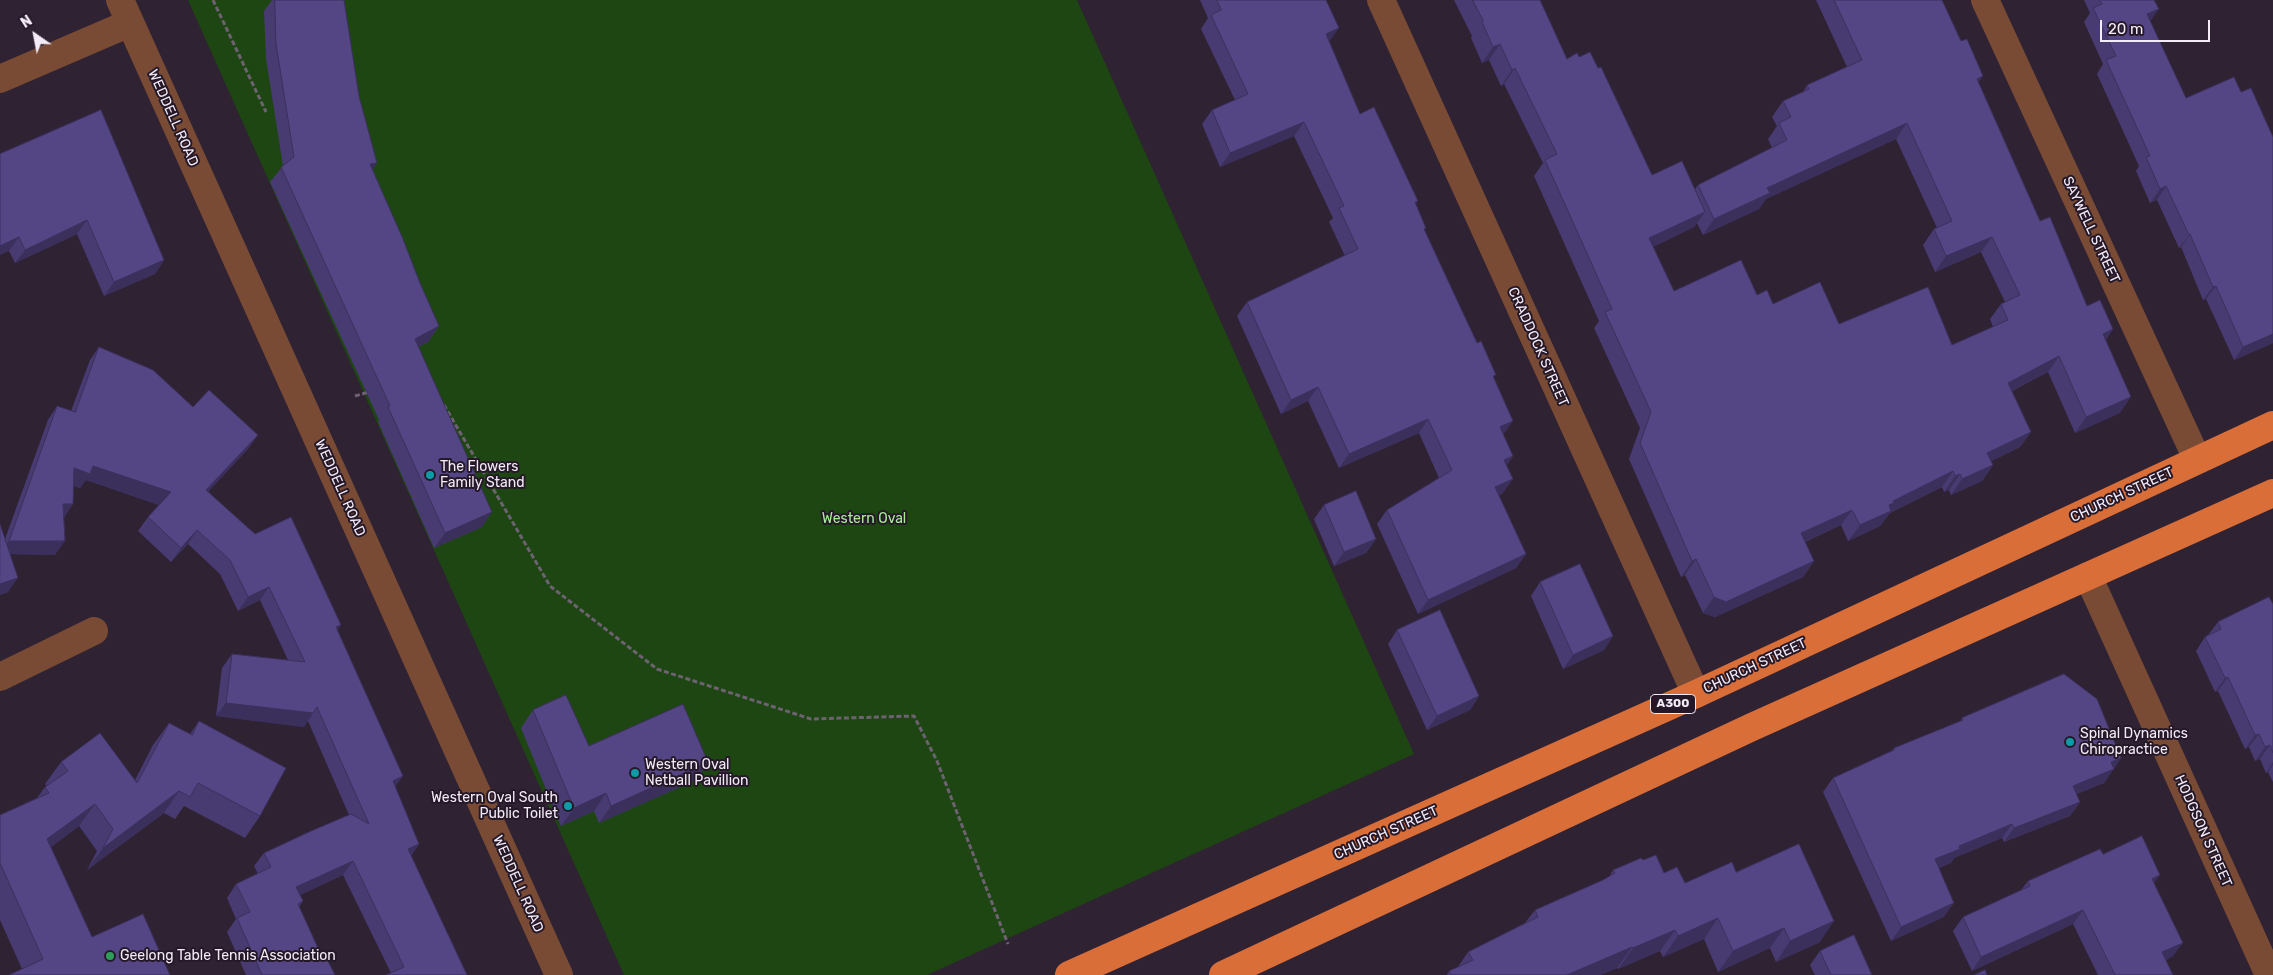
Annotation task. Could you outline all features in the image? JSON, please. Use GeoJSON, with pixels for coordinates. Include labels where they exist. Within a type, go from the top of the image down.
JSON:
{"type":"FeatureCollection","features":[{"type":"Feature","properties":{"kind":"highway","name":"CHURCH STREET"},"geometry":{"type":"LineString","coordinates":[[1069,975],[1696,694],[2273,425]]}},
{"type":"Feature","properties":{"kind":"highway"},"geometry":{"type":"LineString","coordinates":[[1223,975],[1743,732],[2273,493]]}},
{"type":"Feature","properties":{"kind":"street","name":"CRADDOCK STREET"},"geometry":{"type":"LineString","coordinates":[[1381,0],[1696,694]]}},
{"type":"Feature","properties":{"kind":"street","name":"SAYWELL STREET"},"geometry":{"type":"LineString","coordinates":[[1985,0],[2197,459]]}},
{"type":"Feature","properties":{"kind":"street"},"geometry":{"type":"LineString","coordinates":[[0,79],[125,11]]}},
{"type":"Feature","properties":{"kind":"street","name":"WEDDELL ROAD"},"geometry":{"type":"LineString","coordinates":[[125,11],[560,975]]}},
{"type":"Feature","properties":{"kind":"street","name":"HODGSON STREET"},"geometry":{"type":"LineString","coordinates":[[2088,576],[2269,975]]}},
{"type":"Feature","properties":{"kind":"street"},"geometry":{"type":"LineString","coordinates":[[0,677],[94,631]]}},
{"type":"Feature","properties":{"kind":"path"},"geometry":{"type":"LineString","coordinates":[[212,0],[266,112]]}},
{"type":"Feature","properties":{"kind":"path"},"geometry":{"type":"LineString","coordinates":[[355,396],[373,390]]}},
{"type":"Feature","properties":{"kind":"path"},"geometry":{"type":"LineString","coordinates":[[442,401],[550,586],[657,668],[811,719],[914,716],[937,761],[1008,944]]}},
{"type":"Feature","properties":{"kind":"green space","name":"Western Oval"},"geometry":{"type":"Polygon","coordinates":[[[188,0],[1077,0],[1414,754],[927,975],[624,975],[188,0]]]}},
{"type":"Feature","properties":{"kind":"building"},"geometry":{"type":"Polygon","coordinates":[[[275,0],[344,0],[359,96],[377,163],[370,164],[439,326],[415,339],[492,512],[445,533],[388,407],[390,406],[281,167],[294,157],[276,44],[275,0]]]}},
{"type":"Feature","properties":{"kind":"building"},"geometry":{"type":"Polygon","coordinates":[[[1217,0],[1326,0],[1339,28],[1326,34],[1360,114],[1374,107],[1418,201],[1415,202],[1426,228],[1424,229],[1477,343],[1481,341],[1496,375],[1493,376],[1513,421],[1500,427],[1513,456],[1504,460],[1513,479],[1495,487],[1526,554],[1428,600],[1387,510],[1452,470],[1428,419],[1349,454],[1318,387],[1291,400],[1247,302],[1358,249],[1339,208],[1344,206],[1304,122],[1230,153],[1212,110],[1248,94],[1211,15],[1221,10],[1217,0]]]}},
{"type":"Feature","properties":{"kind":"building"},"geometry":{"type":"Polygon","coordinates":[[[1473,0],[1540,0],[1567,59],[1577,53],[1579,57],[1590,52],[1598,68],[1601,67],[1652,175],[1682,161],[1705,212],[1649,238],[1674,291],[1741,260],[1757,295],[1767,290],[1773,304],[1820,282],[1839,324],[1928,287],[1952,345],[2008,320],[2001,304],[2020,295],[1992,237],[1946,256],[1934,229],[1952,221],[1907,123],[1767,188],[1770,193],[1714,219],[1698,185],[1787,140],[1779,123],[1791,117],[1783,101],[1809,89],[1807,85],[1862,60],[1834,0],[1942,0],[1961,41],[1967,39],[1983,76],[1977,79],[2040,221],[2050,217],[2087,306],[2100,300],[2113,329],[2103,334],[2131,397],[2086,417],[2059,356],[2008,383],[2031,432],[1987,453],[1993,465],[1962,479],[1960,474],[1955,476],[1953,471],[1893,501],[1894,503],[1889,505],[1891,511],[1860,525],[1852,510],[1801,533],[1814,561],[1726,602],[1714,597],[1696,559],[1692,561],[1640,443],[1651,412],[1605,312],[1612,309],[1545,160],[1557,154],[1515,68],[1512,70],[1500,44],[1493,47],[1473,0]]]}},
{"type":"Feature","properties":{"kind":"building"},"geometry":{"type":"Polygon","coordinates":[[[2100,0],[2154,0],[2159,9],[2147,14],[2186,98],[2234,77],[2241,92],[2251,88],[2273,137],[2273,334],[2243,347],[2216,286],[2213,287],[2190,234],[2166,186],[2160,189],[2146,157],[2150,156],[2106,60],[2116,56],[2093,8],[2102,4],[2100,0]]]}},
{"type":"Feature","properties":{"kind":"building"},"geometry":{"type":"Polygon","coordinates":[[[101,110],[164,260],[114,282],[87,220],[25,250],[19,237],[0,246],[0,154],[101,110]]]}},
{"type":"Feature","properties":{"kind":"building"},"geometry":{"type":"Polygon","coordinates":[[[99,347],[153,370],[193,407],[209,390],[258,435],[206,490],[255,534],[291,517],[341,625],[336,627],[403,776],[393,781],[419,844],[408,849],[467,975],[386,975],[404,967],[353,861],[296,887],[303,901],[298,904],[323,959],[326,957],[335,975],[262,975],[237,918],[250,912],[236,884],[271,867],[264,853],[311,831],[351,814],[369,824],[317,707],[313,713],[226,703],[232,654],[305,662],[269,587],[248,597],[230,560],[197,530],[181,548],[148,517],[171,492],[93,466],[90,474],[74,468],[73,504],[63,504],[65,541],[9,541],[57,406],[75,412],[99,347]]]}},
{"type":"Feature","properties":{"kind":"building"},"geometry":{"type":"Polygon","coordinates":[[[1356,491],[1376,539],[1344,552],[1324,505],[1356,491]]]}},
{"type":"Feature","properties":{"kind":"building"},"geometry":{"type":"Polygon","coordinates":[[[0,524],[18,578],[0,584],[0,524]]]}},
{"type":"Feature","properties":{"kind":"building"},"geometry":{"type":"Polygon","coordinates":[[[1580,564],[1613,636],[1573,655],[1540,582],[1580,564]]]}},
{"type":"Feature","properties":{"kind":"building"},"geometry":{"type":"Polygon","coordinates":[[[2269,597],[2273,604],[2273,753],[2270,745],[2265,747],[2259,734],[2255,735],[2228,677],[2225,678],[2205,637],[2221,629],[2218,622],[2269,597]]]}},
{"type":"Feature","properties":{"kind":"building"},"geometry":{"type":"Polygon","coordinates":[[[1440,610],[1479,696],[1437,716],[1397,630],[1440,610]]]}},
{"type":"Feature","properties":{"kind":"building"},"geometry":{"type":"Polygon","coordinates":[[[2064,674],[2097,699],[2121,758],[2111,762],[2114,769],[2073,786],[2080,802],[2014,828],[2012,824],[1959,846],[1960,849],[1935,859],[1954,903],[1901,927],[1833,778],[1894,750],[1894,748],[1963,720],[1962,718],[2064,674]]]}},
{"type":"Feature","properties":{"kind":"building"},"geometry":{"type":"Polygon","coordinates":[[[566,695],[589,746],[683,704],[708,762],[611,806],[606,793],[574,808],[533,710],[566,695]]]}},
{"type":"Feature","properties":{"kind":"building"},"geometry":{"type":"Polygon","coordinates":[[[199,721],[286,768],[260,816],[198,783],[190,797],[179,791],[103,848],[113,829],[95,804],[47,839],[92,937],[143,914],[170,975],[9,975],[43,959],[0,863],[0,815],[49,793],[45,787],[68,771],[61,762],[100,733],[137,783],[169,723],[192,735],[199,721]]]}},
{"type":"Feature","properties":{"kind":"building"},"geometry":{"type":"Polygon","coordinates":[[[2142,836],[2160,875],[2152,879],[2183,943],[2162,952],[2173,975],[2115,975],[2083,910],[1981,957],[1963,917],[2030,886],[2028,881],[2100,849],[2103,854],[2142,836]]]}},
{"type":"Feature","properties":{"kind":"building"},"geometry":{"type":"Polygon","coordinates":[[[1799,844],[1834,921],[1790,941],[1784,928],[1733,951],[1718,918],[1678,936],[1675,930],[1567,975],[1451,975],[1449,971],[1473,960],[1468,952],[1538,917],[1535,910],[1603,880],[1615,873],[1613,870],[1641,858],[1643,860],[1656,855],[1664,873],[1677,867],[1685,883],[1732,862],[1736,872],[1799,844]]]}},
{"type":"Feature","properties":{"kind":"building"},"geometry":{"type":"Polygon","coordinates":[[[1854,935],[1872,975],[1831,975],[1820,951],[1854,935]]]}},
{"type":"Feature","properties":{"kind":"building"},"geometry":{"type":"Polygon","coordinates":[[[1985,970],[1987,975],[1974,975],[1985,970]]]}},
{"type":"Feature","properties":{"kind":"place","name":"The Flowers Family Stand"},"geometry":{"type":"Point","coordinates":[430,475]}},
{"type":"Feature","properties":{"kind":"place","name":"Spinal Dynamics Chiropractice"},"geometry":{"type":"Point","coordinates":[2070,742]}},
{"type":"Feature","properties":{"kind":"place","name":"Western Oval Netball Pavillion"},"geometry":{"type":"Point","coordinates":[635,773]}},
{"type":"Feature","properties":{"kind":"place","name":"Western Oval South Public Toilet"},"geometry":{"type":"Point","coordinates":[568,806]}},
{"type":"Feature","properties":{"kind":"place","name":"Geelong Table Tennis Association"},"geometry":{"type":"Point","coordinates":[110,956]}}]}
